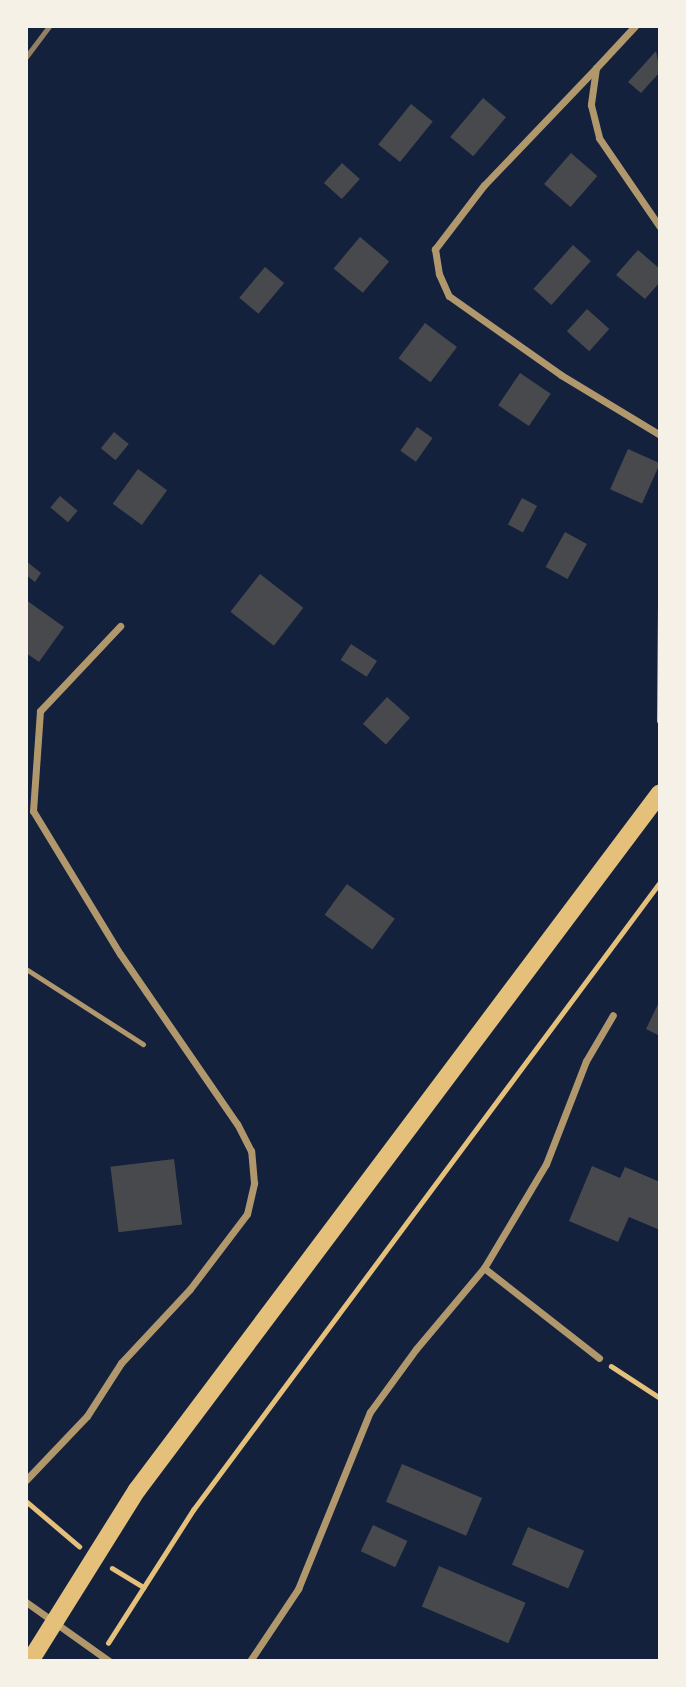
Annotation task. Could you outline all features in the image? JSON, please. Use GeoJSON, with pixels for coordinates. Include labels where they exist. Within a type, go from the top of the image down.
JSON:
{"type":"FeatureCollection","features":[{"type":"Feature","properties":{"kind":"main road"},"geometry":{"type":"LineString","coordinates":[[30,1661],[137,1490],[660,793]]}},
{"type":"Feature","properties":{"kind":"street"},"geometry":{"type":"LineString","coordinates":[[635,26],[484,185],[435,249],[439,274],[449,296],[561,375],[660,435]]}},
{"type":"Feature","properties":{"kind":"street"},"geometry":{"type":"LineString","coordinates":[[596,68],[591,105],[599,138],[660,227]]}},
{"type":"Feature","properties":{"kind":"street"},"geometry":{"type":"LineString","coordinates":[[26,1480],[87,1416],[121,1363],[190,1289],[247,1214],[254,1183],[251,1151],[237,1124],[120,954],[33,811],[40,711],[120,626]]}},
{"type":"Feature","properties":{"kind":"street"},"geometry":{"type":"LineString","coordinates":[[250,1661],[298,1589],[370,1412],[416,1349],[484,1268],[546,1164],[586,1061],[613,1015]]}},
{"type":"Feature","properties":{"kind":"street"},"geometry":{"type":"LineString","coordinates":[[484,1268],[599,1358]]}},
{"type":"Feature","properties":{"kind":"street"},"geometry":{"type":"LineString","coordinates":[[26,1602],[109,1661]]}},
{"type":"Feature","properties":{"kind":"lane"},"geometry":{"type":"LineString","coordinates":[[26,969],[143,1044]]}},
{"type":"Feature","properties":{"kind":"path"},"geometry":{"type":"LineString","coordinates":[[659,721],[660,604]]}},
{"type":"Feature","properties":{"kind":"path"},"geometry":{"type":"LineString","coordinates":[[100,1656],[192,1510],[660,882]]}},
{"type":"Feature","properties":{"kind":"path"},"geometry":{"type":"LineString","coordinates":[[599,1358],[660,1398]]}},
{"type":"Feature","properties":{"kind":"building"},"geometry":{"type":"Polygon","coordinates":[[[656,51],[660,72],[641,93],[628,82],[656,51]]]}},
{"type":"Feature","properties":{"kind":"building"},"geometry":{"type":"Polygon","coordinates":[[[483,98],[506,117],[473,156],[450,137],[483,98]]]}},
{"type":"Feature","properties":{"kind":"building"},"geometry":{"type":"Polygon","coordinates":[[[411,104],[433,122],[400,162],[378,144],[411,104]]]}},
{"type":"Feature","properties":{"kind":"building"},"geometry":{"type":"Polygon","coordinates":[[[571,153],[597,176],[571,207],[544,184],[571,153]]]}},
{"type":"Feature","properties":{"kind":"building"},"geometry":{"type":"Polygon","coordinates":[[[342,163],[360,179],[342,199],[324,183],[342,163]]]}},
{"type":"Feature","properties":{"kind":"building"},"geometry":{"type":"Polygon","coordinates":[[[360,237],[389,261],[363,293],[334,268],[360,237]]]}},
{"type":"Feature","properties":{"kind":"building"},"geometry":{"type":"Polygon","coordinates":[[[573,245],[591,261],[551,305],[534,289],[573,245]]]}},
{"type":"Feature","properties":{"kind":"building"},"geometry":{"type":"Polygon","coordinates":[[[638,250],[660,269],[660,282],[645,299],[616,275],[638,250]]]}},
{"type":"Feature","properties":{"kind":"building"},"geometry":{"type":"Polygon","coordinates":[[[265,267],[284,283],[258,314],[239,298],[265,267]]]}},
{"type":"Feature","properties":{"kind":"building"},"geometry":{"type":"Polygon","coordinates":[[[587,309],[609,329],[589,351],[567,331],[587,309]]]}},
{"type":"Feature","properties":{"kind":"building"},"geometry":{"type":"Polygon","coordinates":[[[425,323],[457,347],[430,382],[399,358],[425,323]]]}},
{"type":"Feature","properties":{"kind":"building"},"geometry":{"type":"Polygon","coordinates":[[[520,373],[551,394],[529,426],[498,405],[520,373]]]}},
{"type":"Feature","properties":{"kind":"building"},"geometry":{"type":"Polygon","coordinates":[[[417,427],[433,438],[416,462],[400,451],[417,427]]]}},
{"type":"Feature","properties":{"kind":"building"},"geometry":{"type":"Polygon","coordinates":[[[114,432],[129,444],[116,460],[101,448],[114,432]]]}},
{"type":"Feature","properties":{"kind":"building"},"geometry":{"type":"Polygon","coordinates":[[[628,449],[660,463],[642,503],[610,489],[628,449]]]}},
{"type":"Feature","properties":{"kind":"building"},"geometry":{"type":"Polygon","coordinates":[[[138,469],[167,490],[142,525],[113,504],[138,469]]]}},
{"type":"Feature","properties":{"kind":"building"},"geometry":{"type":"Polygon","coordinates":[[[60,496],[78,511],[68,522],[50,507],[60,496]]]}},
{"type":"Feature","properties":{"kind":"building"},"geometry":{"type":"Polygon","coordinates":[[[522,498],[537,506],[523,532],[508,524],[522,498]]]}},
{"type":"Feature","properties":{"kind":"building"},"geometry":{"type":"Polygon","coordinates":[[[565,532],[587,544],[567,579],[546,567],[565,532]]]}},
{"type":"Feature","properties":{"kind":"building"},"geometry":{"type":"Polygon","coordinates":[[[26,561],[41,573],[35,582],[26,575],[26,561]]]}},
{"type":"Feature","properties":{"kind":"building"},"geometry":{"type":"Polygon","coordinates":[[[260,574],[303,608],[274,646],[230,612],[260,574]]]}},
{"type":"Feature","properties":{"kind":"building"},"geometry":{"type":"Polygon","coordinates":[[[26,600],[64,627],[39,662],[26,653],[26,600]]]}},
{"type":"Feature","properties":{"kind":"building"},"geometry":{"type":"Polygon","coordinates":[[[351,644],[377,661],[367,677],[341,660],[351,644]]]}},
{"type":"Feature","properties":{"kind":"building"},"geometry":{"type":"Polygon","coordinates":[[[387,697],[410,718],[386,744],[363,724],[387,697]]]}},
{"type":"Feature","properties":{"kind":"building"},"geometry":{"type":"Polygon","coordinates":[[[347,884],[395,919],[372,949],[325,915],[347,884]]]}},
{"type":"Feature","properties":{"kind":"building"},"geometry":{"type":"Polygon","coordinates":[[[660,1000],[660,1036],[646,1029],[660,1000]]]}},
{"type":"Feature","properties":{"kind":"building"},"geometry":{"type":"Polygon","coordinates":[[[174,1159],[182,1225],[119,1232],[110,1167],[174,1159]]]}},
{"type":"Feature","properties":{"kind":"building"},"geometry":{"type":"Polygon","coordinates":[[[592,1166],[620,1178],[625,1167],[660,1182],[660,1230],[629,1217],[618,1242],[569,1221],[592,1166]]]}},
{"type":"Feature","properties":{"kind":"building"},"geometry":{"type":"Polygon","coordinates":[[[402,1464],[482,1498],[466,1536],[386,1502],[402,1464]]]}},
{"type":"Feature","properties":{"kind":"building"},"geometry":{"type":"Polygon","coordinates":[[[373,1525],[407,1541],[395,1567],[361,1551],[373,1525]]]}},
{"type":"Feature","properties":{"kind":"building"},"geometry":{"type":"Polygon","coordinates":[[[528,1527],[584,1551],[568,1589],[512,1565],[528,1527]]]}},
{"type":"Feature","properties":{"kind":"building"},"geometry":{"type":"Polygon","coordinates":[[[439,1566],[526,1603],[508,1643],[422,1607],[439,1566]]]}},
{"type":"Feature","properties":{"kind":"railway"},"geometry":{"type":"LineString","coordinates":[[26,57],[49,26]]}}]}
